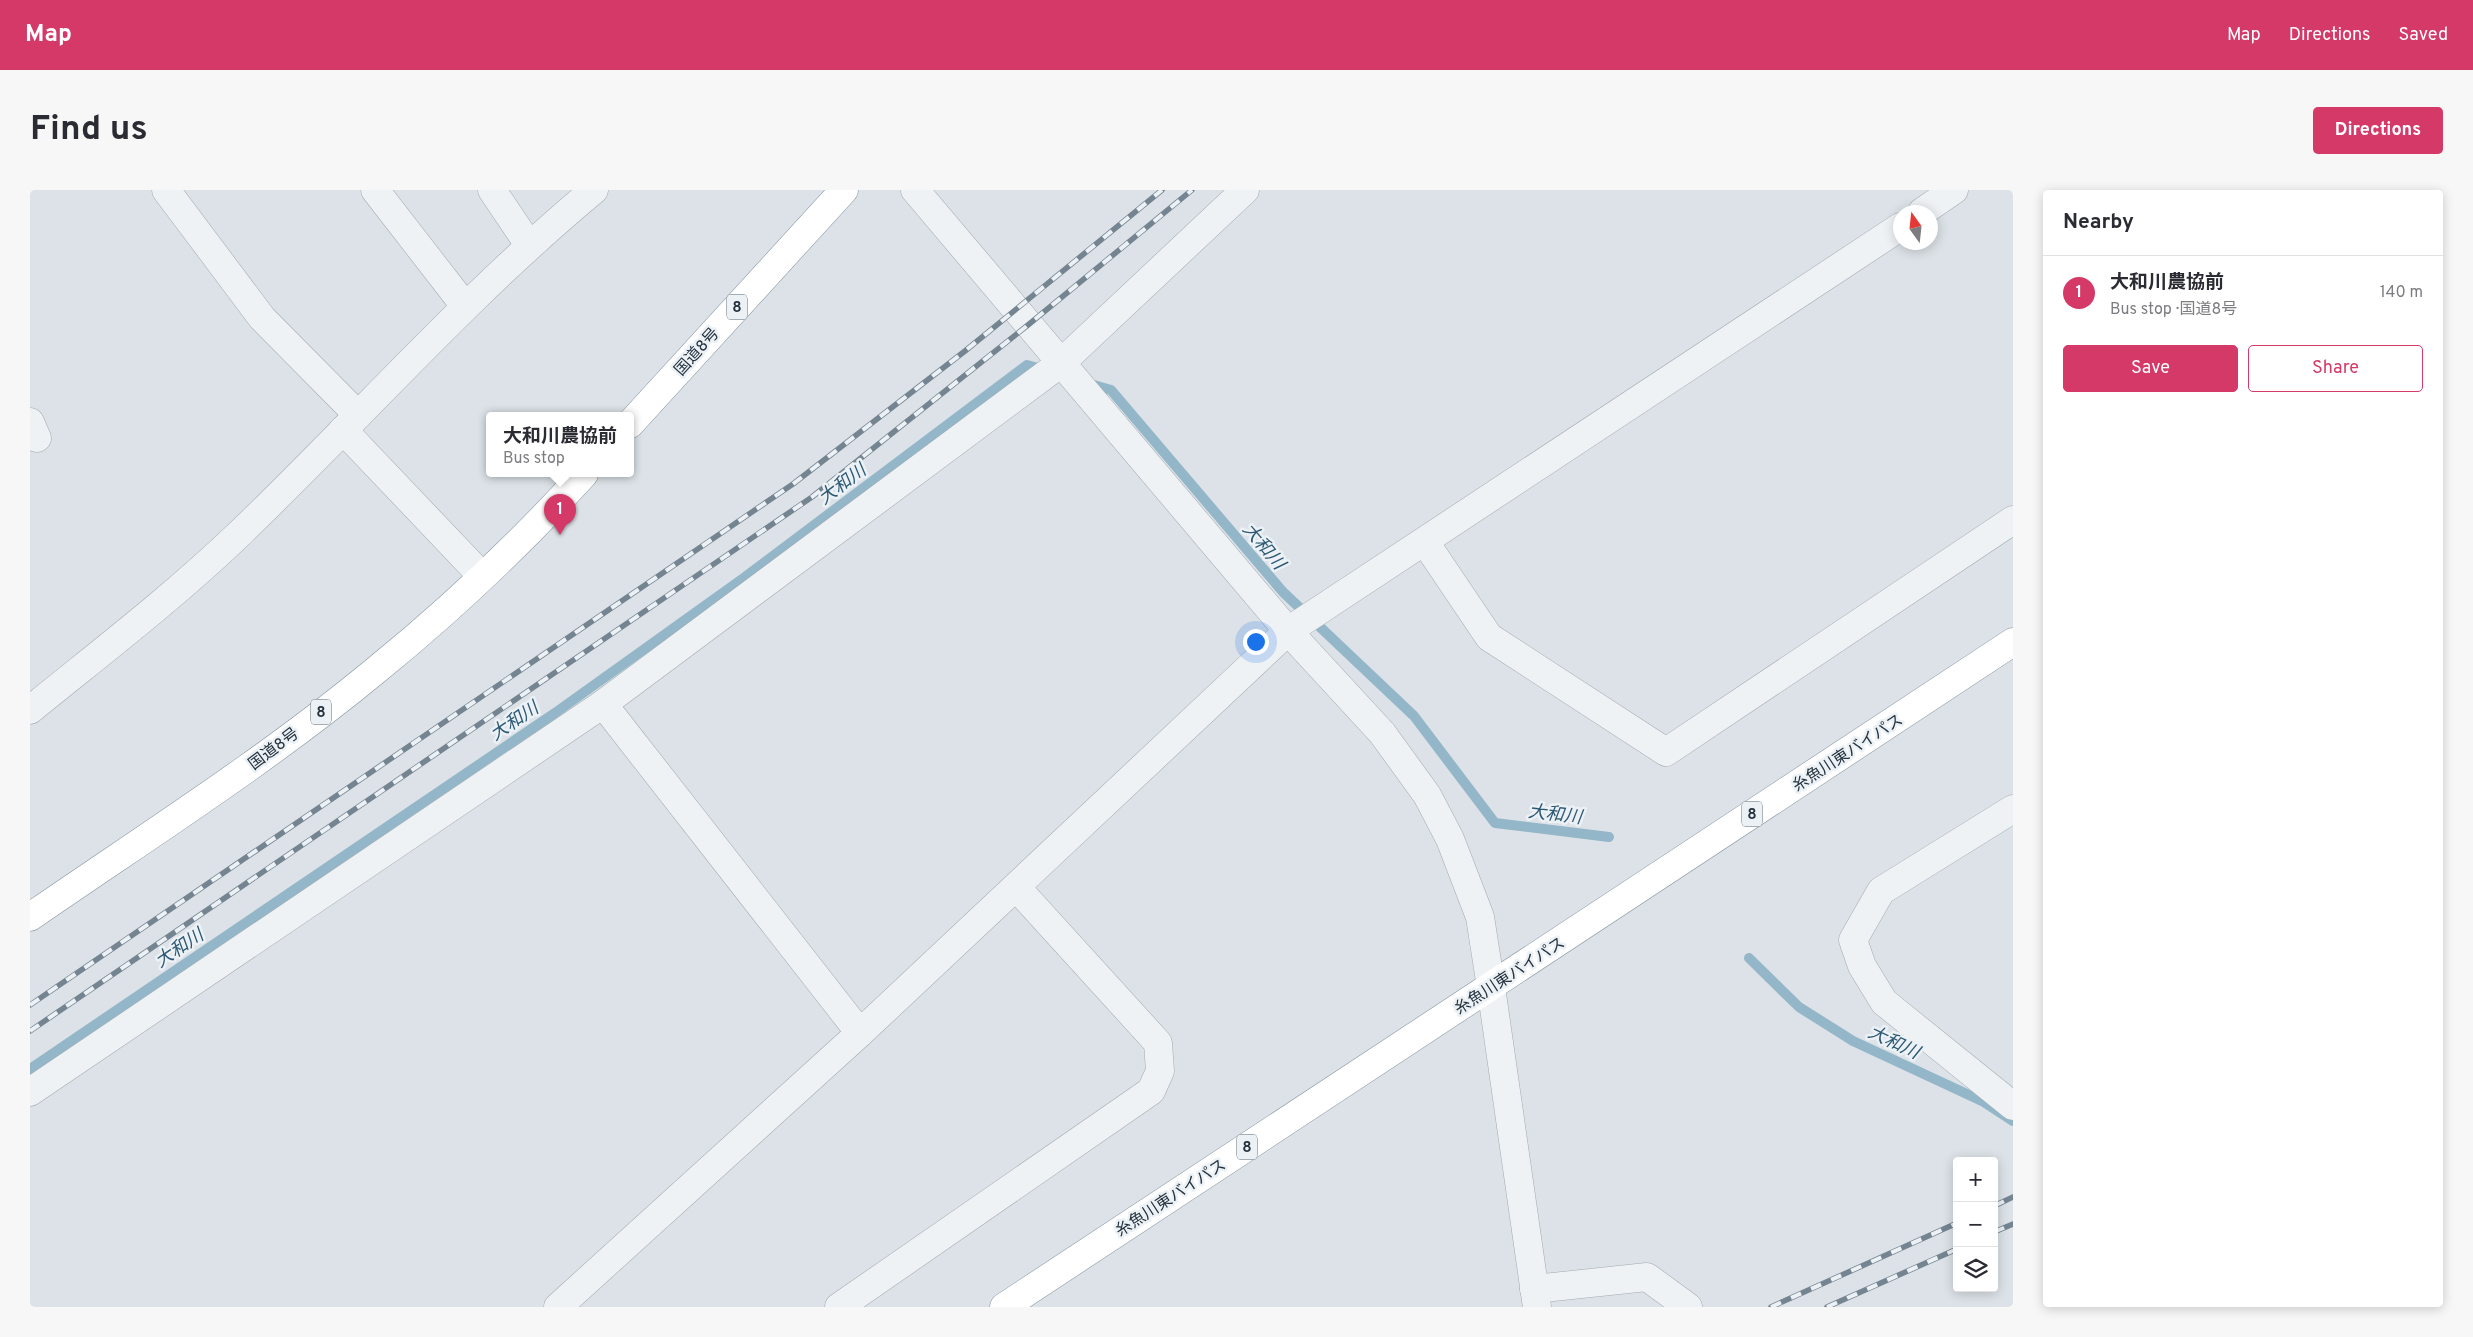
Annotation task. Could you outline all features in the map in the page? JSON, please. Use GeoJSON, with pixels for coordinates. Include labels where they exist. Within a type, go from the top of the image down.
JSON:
{"type":"FeatureCollection","features":[{"type":"Feature","properties":{"kind":"highway","name":"国道8号"},"geometry":{"type":"LineString","coordinates":[[634,420],[844,190]]}},
{"type":"Feature","properties":{"kind":"highway","name":"国道8号"},"geometry":{"type":"LineString","coordinates":[[30,917],[242,772],[359,683],[482,576],[548,513],[581,477]]}},
{"type":"Feature","properties":{"kind":"highway","name":"糸魚川東バイパス"},"geometry":{"type":"LineString","coordinates":[[1004,1307],[2013,642]]}},
{"type":"Feature","properties":{"kind":"street"},"geometry":{"type":"LineString","coordinates":[[166,190],[262,318],[482,576]]}},
{"type":"Feature","properties":{"kind":"street"},"geometry":{"type":"LineString","coordinates":[[374,190],[465,306]]}},
{"type":"Feature","properties":{"kind":"street"},"geometry":{"type":"LineString","coordinates":[[492,190],[529,245]]}},
{"type":"Feature","properties":{"kind":"street"},"geometry":{"type":"LineString","coordinates":[[30,710],[140,621],[236,537],[465,306],[529,245],[594,190]]}},
{"type":"Feature","properties":{"kind":"street"},"geometry":{"type":"LineString","coordinates":[[915,190],[1288,631],[1382,734],[1427,795],[1450,839],[1480,916],[1535,1298],[1647,1277],[1688,1307]]}},
{"type":"Feature","properties":{"kind":"street"},"geometry":{"type":"LineString","coordinates":[[30,1092],[603,704],[1060,363],[1245,190]]}},
{"type":"Feature","properties":{"kind":"street"},"geometry":{"type":"LineString","coordinates":[[1932,205],[1954,190]]}},
{"type":"Feature","properties":{"kind":"street"},"geometry":{"type":"LineString","coordinates":[[558,1307],[860,1033],[1288,631],[1893,232]]}},
{"type":"Feature","properties":{"kind":"street"},"geometry":{"type":"LineString","coordinates":[[1425,542],[1489,637],[1666,752],[2013,520]]}},
{"type":"Feature","properties":{"kind":"street"},"geometry":{"type":"LineString","coordinates":[[603,704],[860,1033]]}},
{"type":"Feature","properties":{"kind":"street"},"geometry":{"type":"LineString","coordinates":[[2013,809],[1881,891],[1853,940],[1862,966],[1884,1002],[2013,1106]]}},
{"type":"Feature","properties":{"kind":"street"},"geometry":{"type":"LineString","coordinates":[[838,1307],[1151,1091],[1160,1071],[1158,1043],[1016,887]]}},
{"type":"Feature","properties":{"kind":"waterway","name":"大和川"},"geometry":{"type":"LineString","coordinates":[[30,1069],[555,713],[745,577],[1027,365],[1045,370]]}},
{"type":"Feature","properties":{"kind":"waterway","name":"大和川"},"geometry":{"type":"LineString","coordinates":[[1087,383],[1111,390],[1283,592],[1414,716],[1495,823],[1609,837]]}},
{"type":"Feature","properties":{"kind":"waterway","name":"大和川"},"geometry":{"type":"LineString","coordinates":[[1749,958],[1799,1007],[1853,1041],[1984,1102],[2013,1121]]}},
{"type":"Feature","properties":{"kind":"railway"},"geometry":{"type":"LineString","coordinates":[[30,1005],[793,484],[965,351],[1162,190]]}},
{"type":"Feature","properties":{"kind":"railway"},"geometry":{"type":"LineString","coordinates":[[30,1031],[812,497],[1028,325],[1192,190]]}},
{"type":"Feature","properties":{"kind":"railway"},"geometry":{"type":"LineString","coordinates":[[1998,1204],[2013,1197]]}},
{"type":"Feature","properties":{"kind":"railway"},"geometry":{"type":"LineString","coordinates":[[1998,1230],[2013,1224]]}},
{"type":"Feature","properties":{"kind":"railway"},"geometry":{"type":"LineString","coordinates":[[1771,1307],[1953,1225]]}},
{"type":"Feature","properties":{"kind":"railway"},"geometry":{"type":"LineString","coordinates":[[1827,1307],[1953,1251]]}},
{"type":"Feature","properties":{"kind":"place","name":"大和川農協前"},"geometry":{"type":"Point","coordinates":[560,535]}}]}
